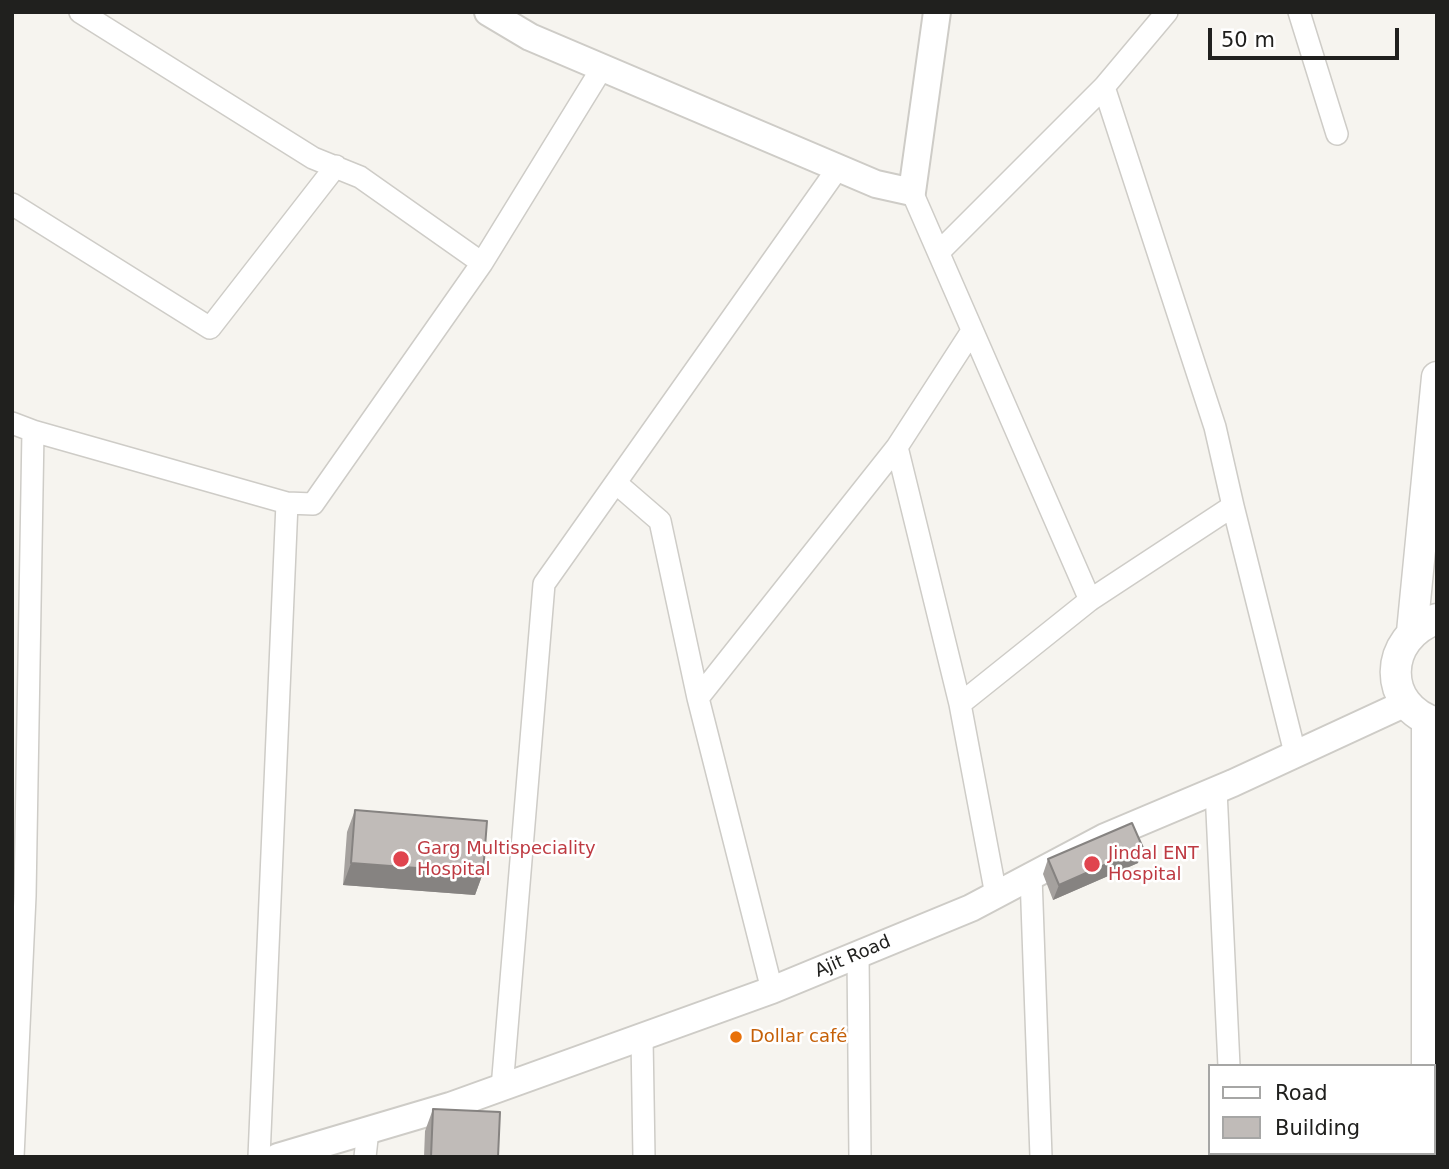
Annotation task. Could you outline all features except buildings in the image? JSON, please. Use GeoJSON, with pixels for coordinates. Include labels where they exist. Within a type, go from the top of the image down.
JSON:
{"type":"FeatureCollection","features":[{"type":"Feature","properties":{"kind":"main road"},"geometry":{"type":"LineString","coordinates":[[1427,1064],[1423,716],[1398,690],[1395,675],[1396,659],[1402,645],[1424,626],[1437,377]]}},
{"type":"Feature","properties":{"kind":"street"},"geometry":{"type":"LineString","coordinates":[[80,12],[313,158],[360,177],[482,263]]}},
{"type":"Feature","properties":{"kind":"street"},"geometry":{"type":"LineString","coordinates":[[488,12],[530,37],[602,68],[876,184],[912,192]]}},
{"type":"Feature","properties":{"kind":"street"},"geometry":{"type":"LineString","coordinates":[[939,252],[1104,87],[1167,12]]}},
{"type":"Feature","properties":{"kind":"street"},"geometry":{"type":"LineString","coordinates":[[1299,12],[1337,134]]}},
{"type":"Feature","properties":{"kind":"street"},"geometry":{"type":"LineString","coordinates":[[931,15],[912,192],[1090,600]]}},
{"type":"Feature","properties":{"kind":"street"},"geometry":{"type":"LineString","coordinates":[[12,423],[287,503],[313,504],[482,263],[602,68]]}},
{"type":"Feature","properties":{"kind":"street"},"geometry":{"type":"LineString","coordinates":[[1104,87],[1215,426],[1294,753]]}},
{"type":"Feature","properties":{"kind":"street"},"geometry":{"type":"LineString","coordinates":[[12,204],[210,328],[336,166]]}},
{"type":"Feature","properties":{"kind":"street"},"geometry":{"type":"LineString","coordinates":[[502,1088],[544,584],[838,168]]}},
{"type":"Feature","properties":{"kind":"street"},"geometry":{"type":"LineString","coordinates":[[698,698],[897,447],[972,331]]}},
{"type":"Feature","properties":{"kind":"street"},"geometry":{"type":"LineString","coordinates":[[13,1157],[21,614],[33,431]]}},
{"type":"Feature","properties":{"kind":"street"},"geometry":{"type":"LineString","coordinates":[[897,447],[960,704],[996,895]]}},
{"type":"Feature","properties":{"kind":"street"},"geometry":{"type":"LineString","coordinates":[[616,483],[660,521],[698,698],[772,990]]}},
{"type":"Feature","properties":{"kind":"street"},"geometry":{"type":"LineString","coordinates":[[259,1157],[287,503]]}},
{"type":"Feature","properties":{"kind":"street"},"geometry":{"type":"LineString","coordinates":[[960,704],[1090,600],[1233,506]]}},
{"type":"Feature","properties":{"kind":"street","name":"Ajit Road"},"geometry":{"type":"LineString","coordinates":[[278,1157],[450,1107],[772,990],[971,908],[1105,837],[1216,790],[1294,753],[1423,716]]}},
{"type":"Feature","properties":{"kind":"street"},"geometry":{"type":"LineString","coordinates":[[1216,790],[1229,1064]]}},
{"type":"Feature","properties":{"kind":"street"},"geometry":{"type":"LineString","coordinates":[[1031,876],[1041,1157]]}},
{"type":"Feature","properties":{"kind":"street"},"geometry":{"type":"LineString","coordinates":[[858,955],[860,1157]]}},
{"type":"Feature","properties":{"kind":"street"},"geometry":{"type":"LineString","coordinates":[[642,1038],[643,1157]]}},
{"type":"Feature","properties":{"kind":"street"},"geometry":{"type":"LineString","coordinates":[[365,1157],[368,1130]]}},
{"type":"Feature","properties":{"kind":"place","name":"Garg Multispeciality Hospital"},"geometry":{"type":"Point","coordinates":[401,859]}},
{"type":"Feature","properties":{"kind":"place","name":"Jindal ENT Hospital"},"geometry":{"type":"Point","coordinates":[1092,864]}},
{"type":"Feature","properties":{"kind":"place","name":"Dollar café"},"geometry":{"type":"Point","coordinates":[736,1037]}}]}
